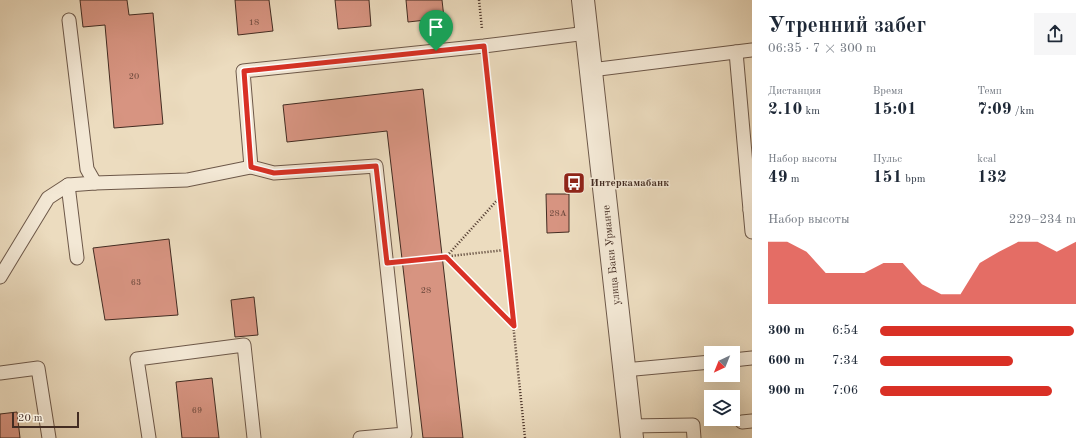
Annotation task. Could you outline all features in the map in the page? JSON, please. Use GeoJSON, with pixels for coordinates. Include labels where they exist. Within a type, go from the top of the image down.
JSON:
{"type":"FeatureCollection","features":[{"type":"Feature","properties":{"kind":"street","name":"улица Баки Урманче"},"geometry":{"type":"LineString","coordinates":[[583,0],[631,432]]}},
{"type":"Feature","properties":{"kind":"lane"},"geometry":{"type":"LineString","coordinates":[[70,20],[87,169],[95,183]]}},
{"type":"Feature","properties":{"kind":"lane"},"geometry":{"type":"LineString","coordinates":[[251,167],[244,71],[484,46],[587,33]]}},
{"type":"Feature","properties":{"kind":"lane"},"geometry":{"type":"LineString","coordinates":[[591,70],[752,50]]}},
{"type":"Feature","properties":{"kind":"lane"},"geometry":{"type":"LineString","coordinates":[[736,52],[752,232]]}},
{"type":"Feature","properties":{"kind":"lane"},"geometry":{"type":"LineString","coordinates":[[0,277],[48,198],[68,185],[187,180],[251,167],[274,173],[376,166],[405,434],[360,438]]}},
{"type":"Feature","properties":{"kind":"lane"},"geometry":{"type":"LineString","coordinates":[[68,185],[77,258]]}},
{"type":"Feature","properties":{"kind":"lane"},"geometry":{"type":"LineString","coordinates":[[149,438],[137,358],[244,345],[254,438]]}},
{"type":"Feature","properties":{"kind":"lane"},"geometry":{"type":"LineString","coordinates":[[740,359],[752,358]]}},
{"type":"Feature","properties":{"kind":"lane"},"geometry":{"type":"LineString","coordinates":[[624,370],[704,363]]}},
{"type":"Feature","properties":{"kind":"lane"},"geometry":{"type":"LineString","coordinates":[[0,373],[38,368],[49,438]]}},
{"type":"Feature","properties":{"kind":"lane"},"geometry":{"type":"LineString","coordinates":[[631,432],[693,424],[694,438]]}},
{"type":"Feature","properties":{"kind":"path"},"geometry":{"type":"LineString","coordinates":[[479,0],[525,438]]}},
{"type":"Feature","properties":{"kind":"path"},"geometry":{"type":"LineString","coordinates":[[446,257],[500,197]]}},
{"type":"Feature","properties":{"kind":"path"},"geometry":{"type":"LineString","coordinates":[[387,263],[505,250]]}},
{"type":"Feature","properties":{"kind":"path"},"geometry":{"type":"LineString","coordinates":[[446,257],[514,326]]}},
{"type":"Feature","properties":{"kind":"building"},"geometry":{"type":"Polygon","coordinates":[[[80,0],[127,0],[129,15],[153,13],[163,124],[114,128],[105,25],[83,27],[80,0]]]}},
{"type":"Feature","properties":{"kind":"building"},"geometry":{"type":"Polygon","coordinates":[[[235,0],[269,0],[273,31],[238,35],[235,0]]]}},
{"type":"Feature","properties":{"kind":"building"},"geometry":{"type":"Polygon","coordinates":[[[335,0],[369,0],[371,26],[338,29],[335,0]]]}},
{"type":"Feature","properties":{"kind":"building"},"geometry":{"type":"Polygon","coordinates":[[[406,0],[442,0],[444,18],[408,22],[406,0]]]}},
{"type":"Feature","properties":{"kind":"building"},"geometry":{"type":"Polygon","coordinates":[[[423,89],[463,438],[423,438],[387,131],[287,142],[283,105],[423,89]]]}},
{"type":"Feature","properties":{"kind":"building"},"geometry":{"type":"Polygon","coordinates":[[[546,194],[569,194],[569,232],[547,233],[546,194]]]}},
{"type":"Feature","properties":{"kind":"building"},"geometry":{"type":"Polygon","coordinates":[[[169,239],[178,315],[105,320],[93,248],[169,239]]]}},
{"type":"Feature","properties":{"kind":"building"},"geometry":{"type":"Polygon","coordinates":[[[254,297],[258,335],[235,337],[231,300],[254,297]]]}},
{"type":"Feature","properties":{"kind":"building"},"geometry":{"type":"Polygon","coordinates":[[[212,378],[219,438],[182,438],[176,382],[212,378]]]}},
{"type":"Feature","properties":{"kind":"building"},"geometry":{"type":"Polygon","coordinates":[[[17,412],[20,438],[0,438],[0,414],[17,412]]]}},
{"type":"Feature","properties":{"kind":"place","name":"Интеркамабанк"},"geometry":{"type":"Point","coordinates":[574,183]}},
{"type":"Feature","properties":{"kind":"route"},"geometry":{"type":"LineString","coordinates":[[484,46],[514,326],[446,257],[387,263],[376,166],[274,173],[251,167],[244,71],[436,51],[484,46]]}}]}
